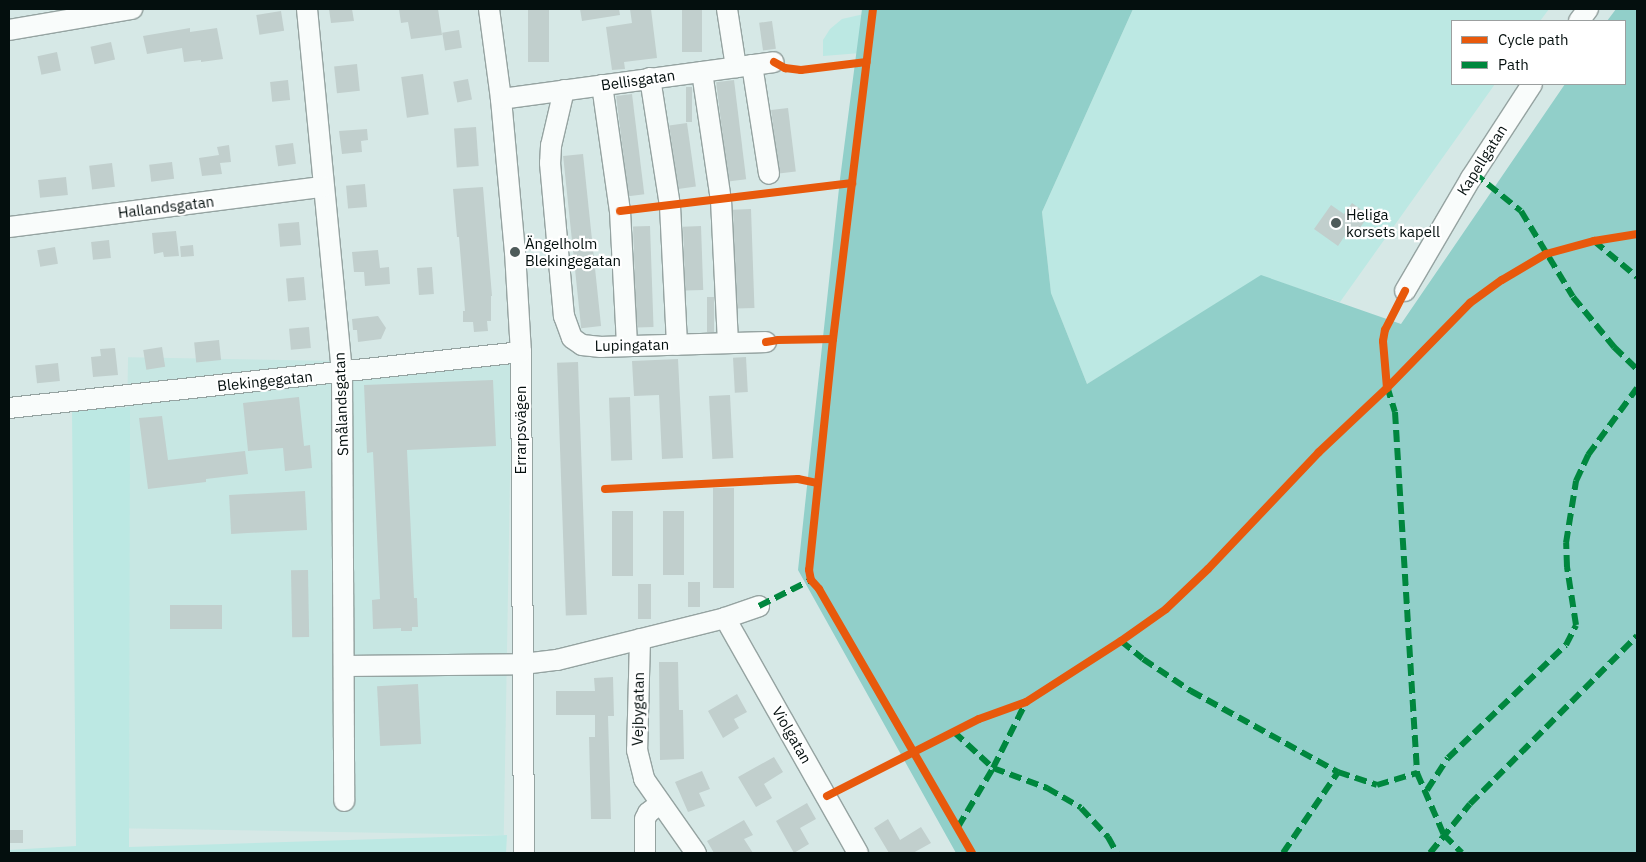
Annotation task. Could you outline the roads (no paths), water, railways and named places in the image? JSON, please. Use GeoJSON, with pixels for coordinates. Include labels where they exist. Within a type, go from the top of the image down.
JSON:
{"type":"FeatureCollection","features":[{"type":"Feature","properties":{"kind":"street"},"geometry":{"type":"LineString","coordinates":[[9,30],[132,9]]}},
{"type":"Feature","properties":{"kind":"street","name":"Smålandsgatan"},"geometry":{"type":"LineString","coordinates":[[306,9],[322,187],[342,372],[344,801]]}},
{"type":"Feature","properties":{"kind":"street","name":"Errarpsvägen"},"geometry":{"type":"LineString","coordinates":[[489,9],[501,99],[515,252],[521,352],[524,853]]}},
{"type":"Feature","properties":{"kind":"street"},"geometry":{"type":"LineString","coordinates":[[728,9],[744,66],[769,174]]}},
{"type":"Feature","properties":{"kind":"street"},"geometry":{"type":"LineString","coordinates":[[1580,20],[1588,9]]}},
{"type":"Feature","properties":{"kind":"street","name":"Bellisgatan"},"geometry":{"type":"LineString","coordinates":[[501,99],[774,62]]}},
{"type":"Feature","properties":{"kind":"street"},"geometry":{"type":"LineString","coordinates":[[702,72],[721,200],[728,344]]}},
{"type":"Feature","properties":{"kind":"street"},"geometry":{"type":"LineString","coordinates":[[650,78],[670,206],[677,345]]}},
{"type":"Feature","properties":{"kind":"street"},"geometry":{"type":"LineString","coordinates":[[602,85],[620,211],[628,346]]}},
{"type":"Feature","properties":{"kind":"street","name":"Kapellgatan"},"geometry":{"type":"LineString","coordinates":[[1405,291],[1471,178],[1531,85]]}},
{"type":"Feature","properties":{"kind":"street","name":"Lupingatan"},"geometry":{"type":"LineString","coordinates":[[564,90],[551,146],[550,163],[566,326],[572,338],[582,345],[628,346],[766,342]]}},
{"type":"Feature","properties":{"kind":"street","name":"Hallandsgatan"},"geometry":{"type":"LineString","coordinates":[[9,228],[322,187]]}},
{"type":"Feature","properties":{"kind":"street","name":"Blekingegatan"},"geometry":{"type":"LineString","coordinates":[[9,408],[521,352]]}},
{"type":"Feature","properties":{"kind":"street"},"geometry":{"type":"LineString","coordinates":[[344,666],[523,664],[556,660],[726,618],[759,606]]}},
{"type":"Feature","properties":{"kind":"street","name":"Violgatan"},"geometry":{"type":"LineString","coordinates":[[726,618],[858,853]]}},
{"type":"Feature","properties":{"kind":"street","name":"Vejbygatan"},"geometry":{"type":"LineString","coordinates":[[640,639],[636,750],[644,779],[696,853]]}},
{"type":"Feature","properties":{"kind":"street"},"geometry":{"type":"LineString","coordinates":[[645,853],[645,819],[648,813],[661,802]]}},
{"type":"Feature","properties":{"kind":"place","name":"Heliga korsets kapell"},"geometry":{"type":"Point","coordinates":[1336,223]}},
{"type":"Feature","properties":{"kind":"place","name":"Ängelholm Blekingegatan"},"geometry":{"type":"Point","coordinates":[515,252]}}]}
